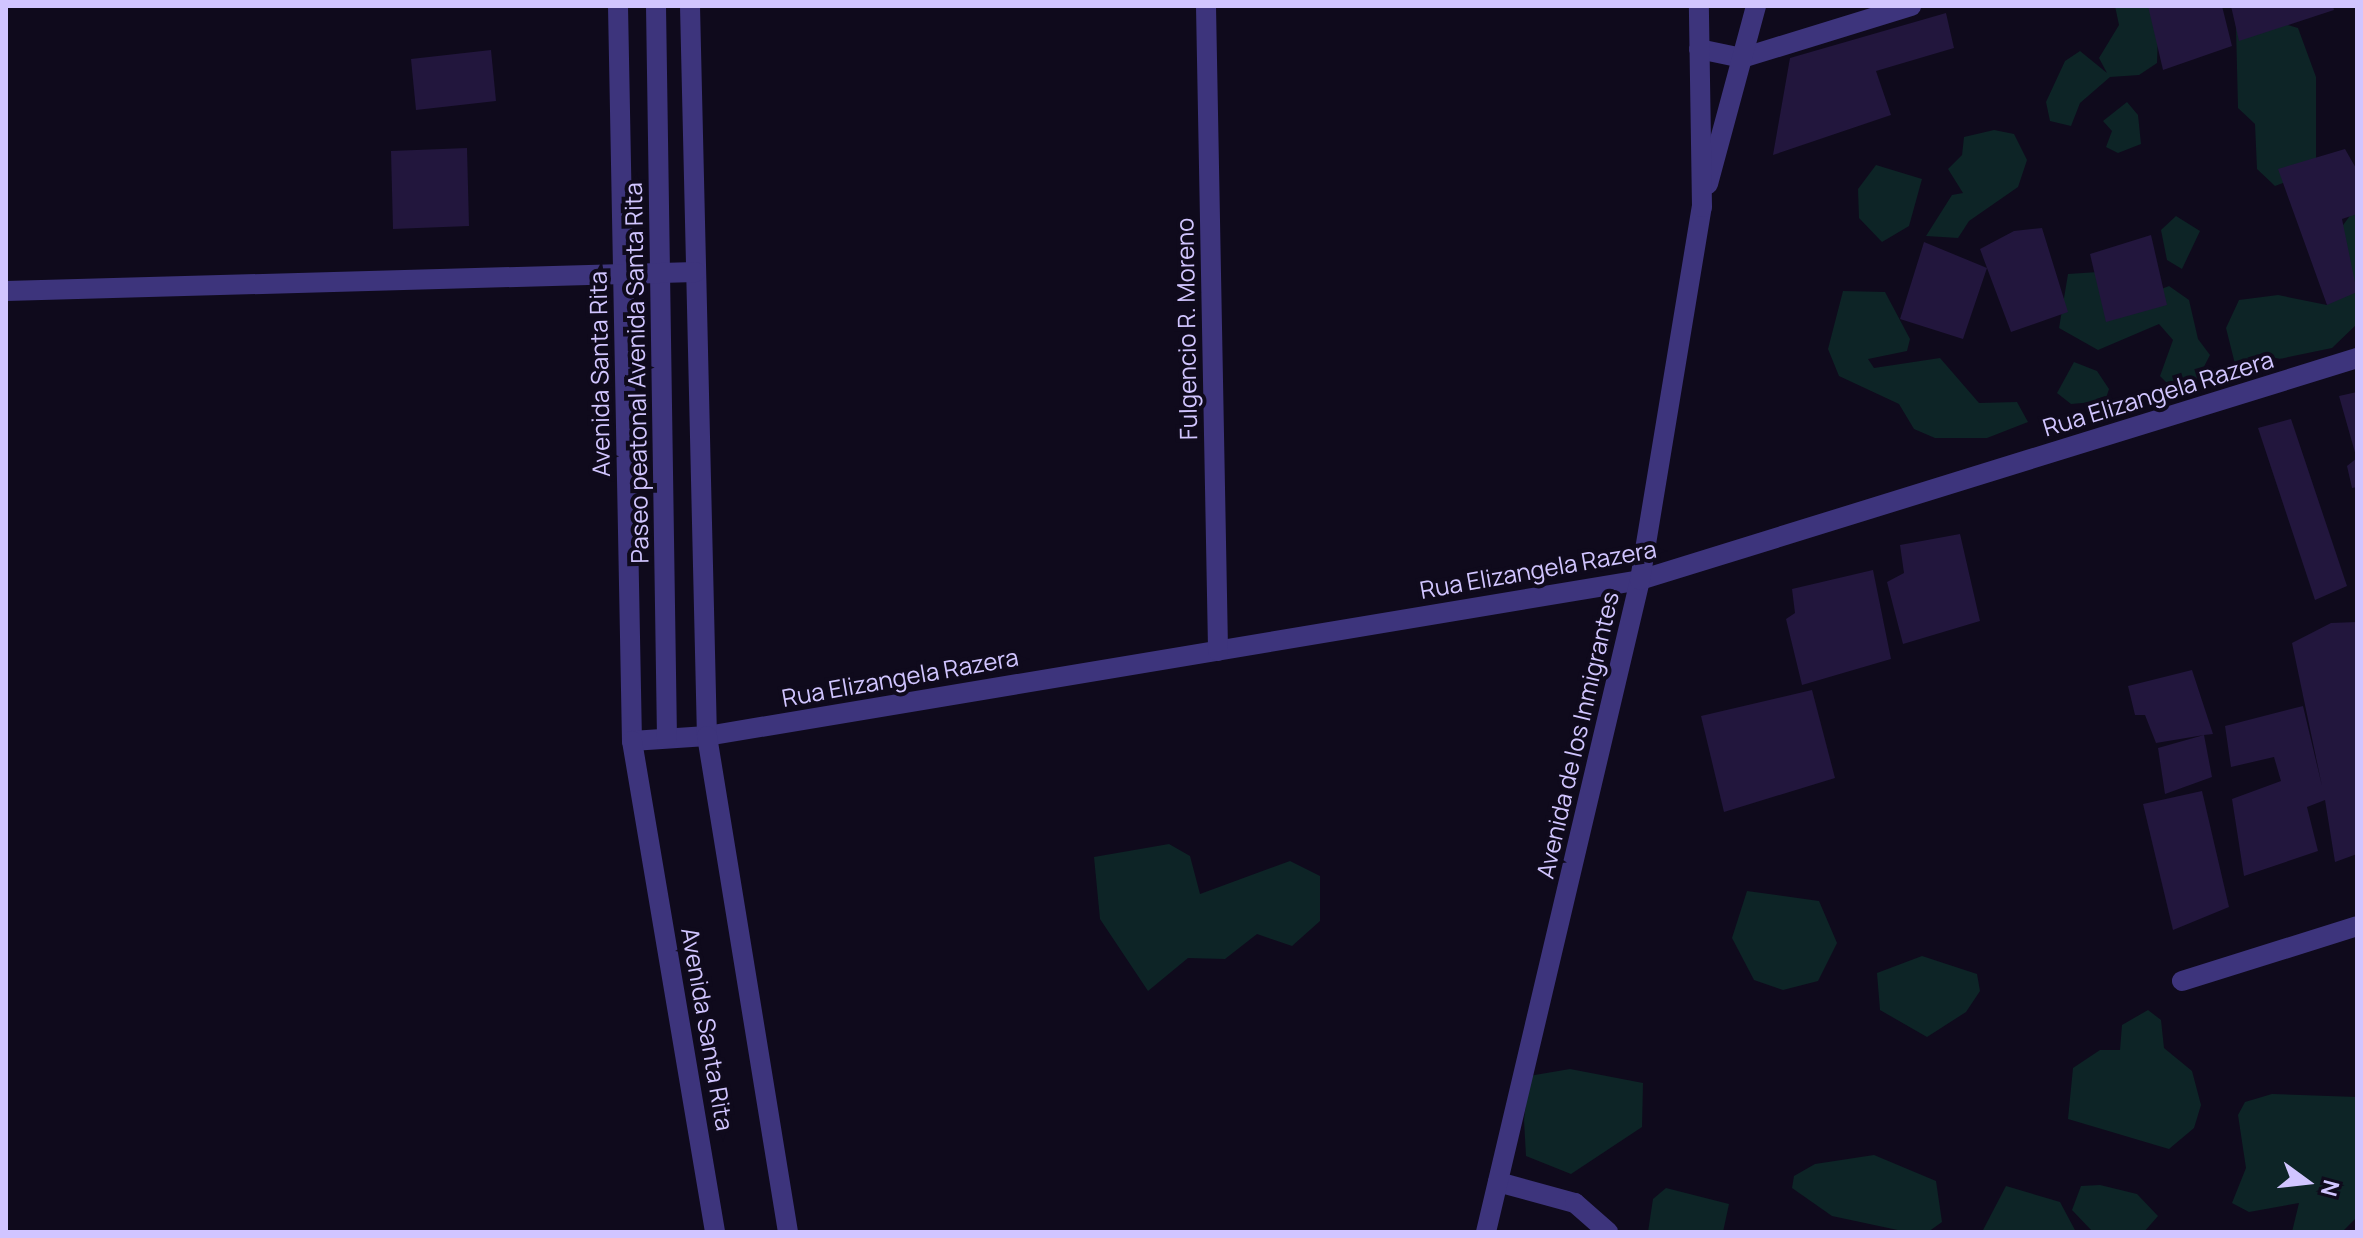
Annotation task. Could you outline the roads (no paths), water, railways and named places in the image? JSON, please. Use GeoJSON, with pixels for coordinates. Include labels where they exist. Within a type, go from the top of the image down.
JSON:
{"type":"FeatureCollection","features":[{"type":"Feature","properties":{"kind":"street","name":"Avenida Santa Rita"},"geometry":{"type":"LineString","coordinates":[[618,6],[632,741],[715,1232]]}},
{"type":"Feature","properties":{"kind":"street","name":"Paseo peatonal Avenida Santa Rita"},"geometry":{"type":"LineString","coordinates":[[656,6],[667,738]]}},
{"type":"Feature","properties":{"kind":"street"},"geometry":{"type":"LineString","coordinates":[[690,6],[707,736],[788,1232]]}},
{"type":"Feature","properties":{"kind":"street","name":"Fulgencio R. Moreno"},"geometry":{"type":"LineString","coordinates":[[1206,6],[1218,651]]}},
{"type":"Feature","properties":{"kind":"street","name":"Avenida de los Inmigrantes"},"geometry":{"type":"LineString","coordinates":[[1486,1232],[1640,580],[1702,207],[1699,6]]}},
{"type":"Feature","properties":{"kind":"street"},"geometry":{"type":"LineString","coordinates":[[1702,207],[1756,6]]}},
{"type":"Feature","properties":{"kind":"street"},"geometry":{"type":"LineString","coordinates":[[1699,49],[1742,58],[1911,6]]}},
{"type":"Feature","properties":{"kind":"street"},"geometry":{"type":"LineString","coordinates":[[6,291],[696,272]]}},
{"type":"Feature","properties":{"kind":"street","name":"Rua Elizangela Razera"},"geometry":{"type":"LineString","coordinates":[[707,736],[1640,580],[2357,358]]}},
{"type":"Feature","properties":{"kind":"street"},"geometry":{"type":"LineString","coordinates":[[632,741],[707,736]]}},
{"type":"Feature","properties":{"kind":"street"},"geometry":{"type":"LineString","coordinates":[[2182,981],[2357,926]]}},
{"type":"Feature","properties":{"kind":"street"},"geometry":{"type":"LineString","coordinates":[[1498,1182],[1575,1203],[1608,1232]]}}]}
